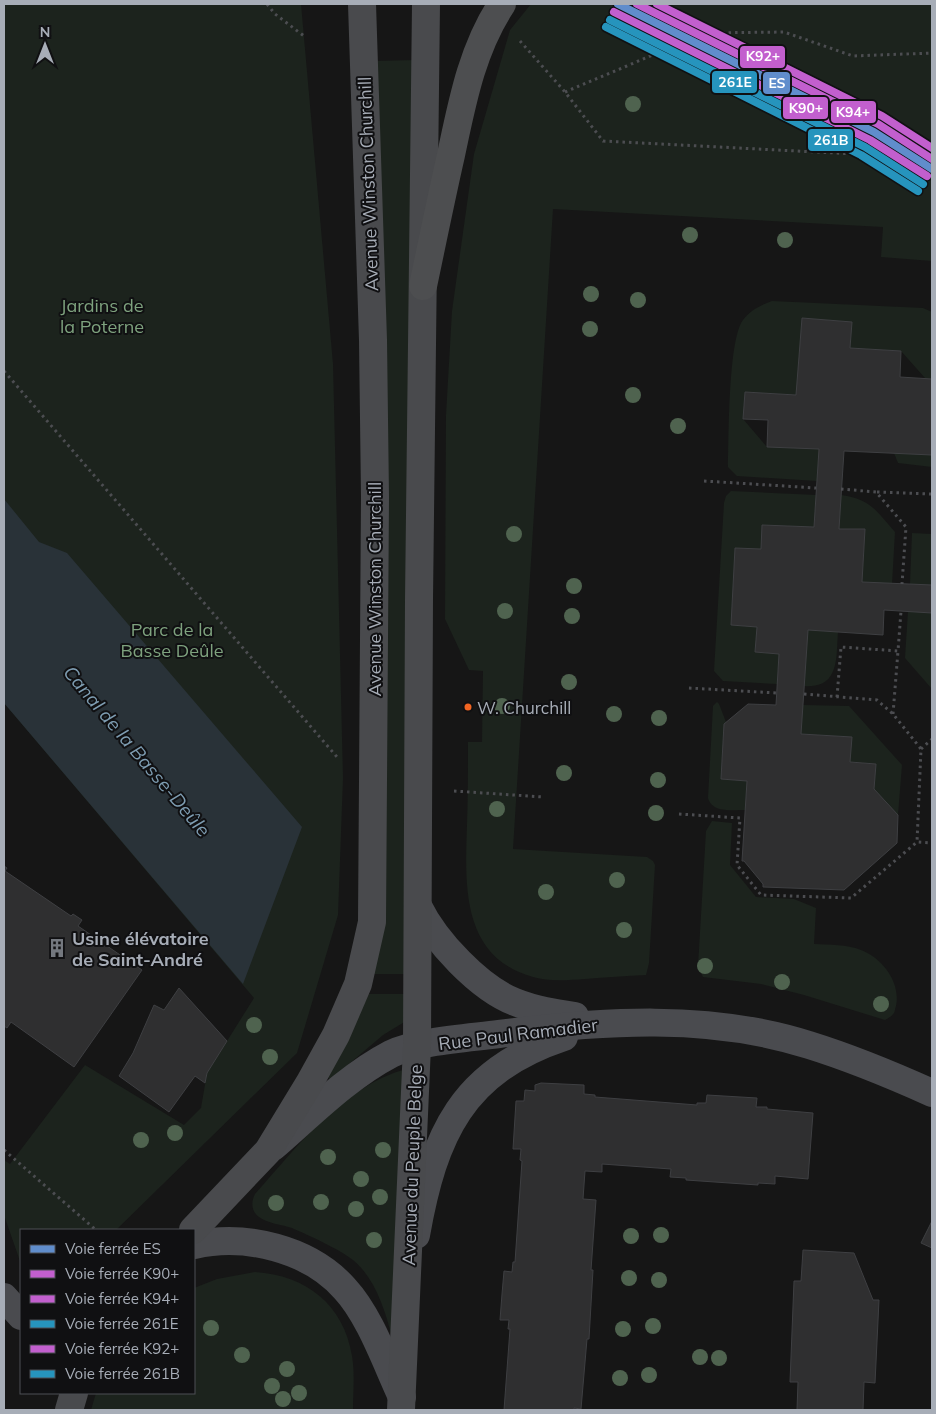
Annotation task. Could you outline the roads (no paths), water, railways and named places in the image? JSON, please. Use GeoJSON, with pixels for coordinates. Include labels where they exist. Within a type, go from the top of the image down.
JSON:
{"type":"FeatureCollection","features":[{"type":"Feature","properties":{"kind":"highway"},"geometry":{"type":"LineString","coordinates":[[423,286],[459,118],[473,65],[482,40],[502,4]]}},
{"type":"Feature","properties":{"kind":"street","name":"Avenue Winston Churchill"},"geometry":{"type":"LineString","coordinates":[[268,1151],[336,1034],[358,984],[372,922],[373,340],[362,4]]}},
{"type":"Feature","properties":{"kind":"street"},"geometry":{"type":"LineString","coordinates":[[417,1046],[426,4]]}},
{"type":"Feature","properties":{"kind":"street","name":"Rue Paul Ramadier"},"geometry":{"type":"LineString","coordinates":[[418,906],[426,923],[435,935],[472,973],[514,1002],[550,1012],[619,1022],[707,1025],[776,1036],[808,1044],[876,1068],[932,1093]]}},
{"type":"Feature","properties":{"kind":"street","name":"Rue Paul Ramadier"},"geometry":{"type":"LineString","coordinates":[[417,1046],[555,1027],[619,1022]]}},
{"type":"Feature","properties":{"kind":"street","name":"Rue Paul Ramadier"},"geometry":{"type":"LineString","coordinates":[[407,1287],[418,1226],[432,1170],[446,1130],[462,1103],[493,1073],[527,1050],[564,1036],[619,1022]]}},
{"type":"Feature","properties":{"kind":"street","name":"Avenue du Peuple Belge"},"geometry":{"type":"LineString","coordinates":[[194,1229],[268,1151],[347,1083],[393,1053],[417,1046],[402,1403]]}},
{"type":"Feature","properties":{"kind":"street","name":"Avenue du Peuple Belge"},"geometry":{"type":"LineString","coordinates":[[195,1245],[214,1242],[254,1243],[292,1254],[312,1263],[325,1272],[345,1288],[364,1315],[402,1403]]}},
{"type":"Feature","properties":{"kind":"street"},"geometry":{"type":"LineString","coordinates":[[4,1297],[20,1315]]}},
{"type":"Feature","properties":{"kind":"street"},"geometry":{"type":"LineString","coordinates":[[69,1410],[74,1394]]}},
{"type":"Feature","properties":{"kind":"water","name":"Canal de la Basse-Deûle"},"geometry":{"type":"Polygon","coordinates":[[[4,499],[39,542],[67,553],[302,827],[243,984],[4,703],[4,499]]]}},
{"type":"Feature","properties":{"kind":"rail line","name":"ES"},"geometry":{"type":"LineString","coordinates":[[618,4],[874,132],[932,169]]}},
{"type":"Feature","properties":{"kind":"rail line","name":"K94+"},"geometry":{"type":"LineString","coordinates":[[637,4],[878,124],[932,159]]}},
{"type":"Feature","properties":{"kind":"rail line","name":"K92+"},"geometry":{"type":"LineString","coordinates":[[657,4],[882,116],[932,148]]}},
{"type":"Feature","properties":{"kind":"rail line","name":"K90+"},"geometry":{"type":"LineString","coordinates":[[614,12],[870,140],[927,176]]}},
{"type":"Feature","properties":{"kind":"rail line","name":"261E"},"geometry":{"type":"LineString","coordinates":[[610,20],[865,147],[923,184]]}},
{"type":"Feature","properties":{"kind":"rail line","name":"261B"},"geometry":{"type":"LineString","coordinates":[[606,27],[861,155],[918,191]]}},
{"type":"Feature","properties":{"kind":"place","name":"W. Churchill"},"geometry":{"type":"Point","coordinates":[468,707]}},
{"type":"Feature","properties":{"kind":"place","name":"Usine élévatoire de Saint-André"},"geometry":{"type":"Point","coordinates":[57,948]}},
{"type":"Feature","properties":{"kind":"park label","name":"Jardins de la Poterne"},"geometry":{"type":"Point","coordinates":[102,315]}},
{"type":"Feature","properties":{"kind":"park label","name":"Parc de la Basse Deûle"},"geometry":{"type":"Point","coordinates":[172,639]}}]}
